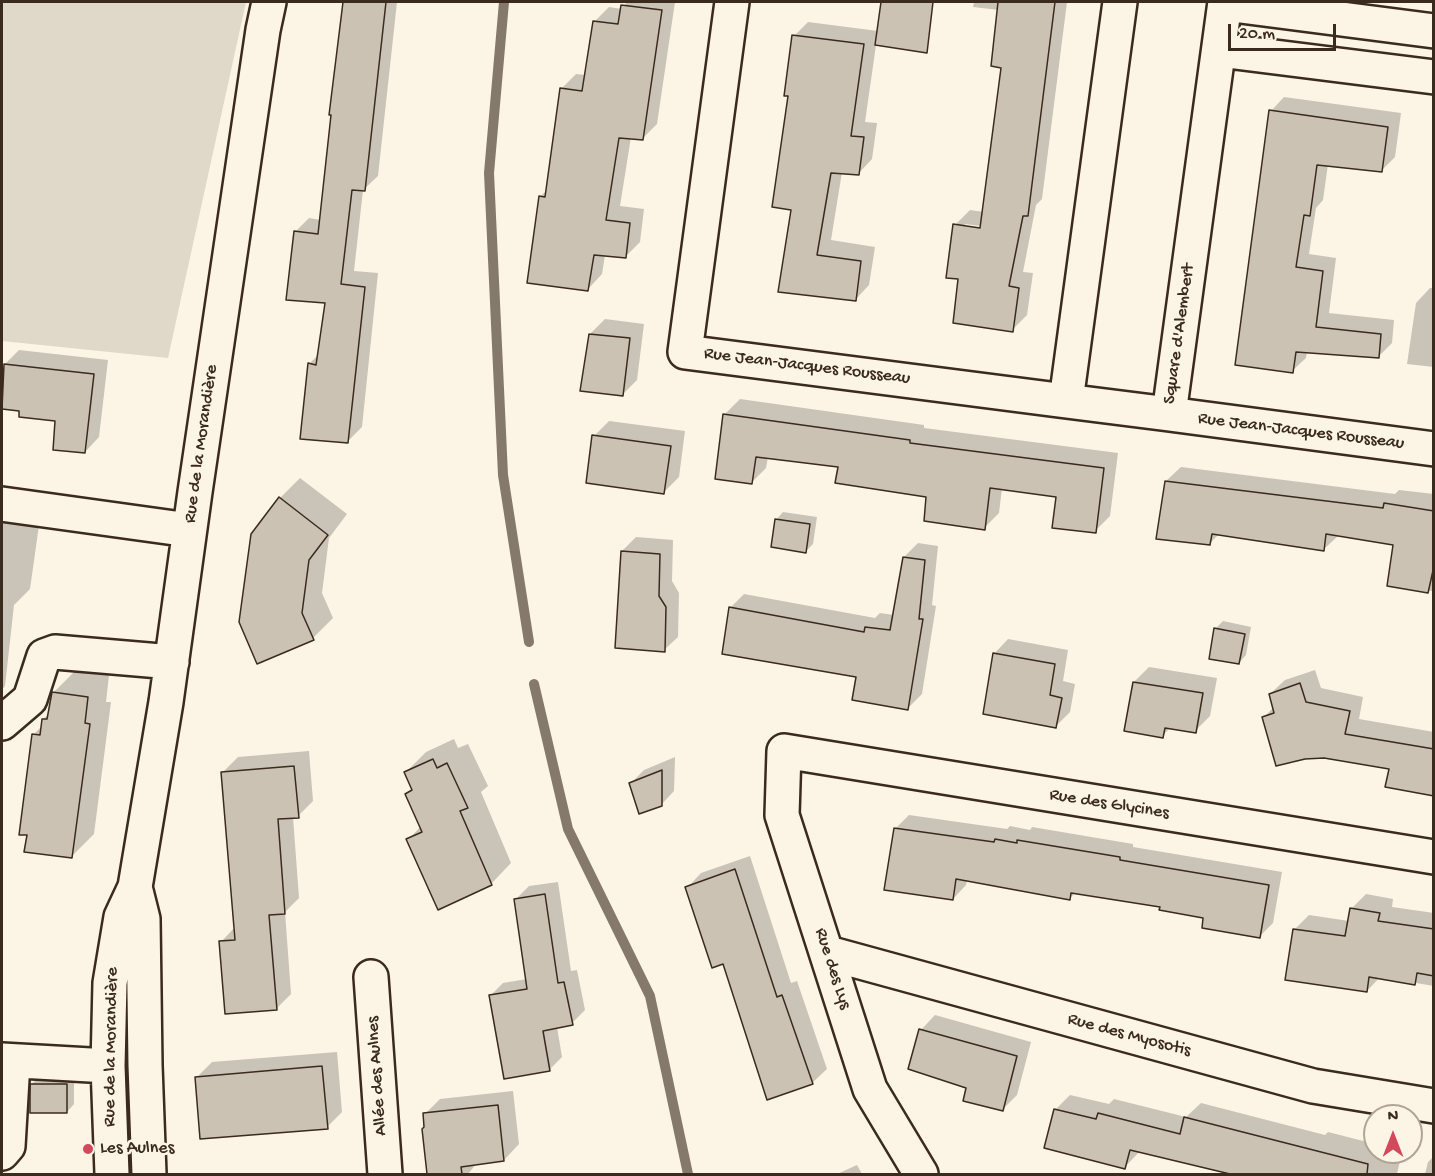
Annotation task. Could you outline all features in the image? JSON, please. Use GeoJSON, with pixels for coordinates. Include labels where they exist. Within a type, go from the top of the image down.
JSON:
{"type":"FeatureCollection","features":[{"type":"Feature","properties":{"kind":"street","name":"Rue de la Morandière"},"geometry":{"type":"LineString","coordinates":[[112,1174],[108,1066],[110,983],[121,917],[135,887],[172,662],[262,30],[269,2]]}},
{"type":"Feature","properties":{"kind":"street","name":"Rue Jean-Jacques Rousseau"},"geometry":{"type":"LineString","coordinates":[[732,2],[685,352],[1066,400]]}},
{"type":"Feature","properties":{"kind":"street"},"geometry":{"type":"LineString","coordinates":[[1066,400],[1120,2]]}},
{"type":"Feature","properties":{"kind":"street"},"geometry":{"type":"LineString","coordinates":[[1225,3],[1434,31]]}},
{"type":"Feature","properties":{"kind":"street","name":"Square d'Alembert"},"geometry":{"type":"LineString","coordinates":[[1066,400],[1169,414],[1225,3]]}},
{"type":"Feature","properties":{"kind":"street"},"geometry":{"type":"LineString","coordinates":[[1219,50],[1434,77]]}},
{"type":"Feature","properties":{"kind":"street","name":"Rue Jean-Jacques Rousseau"},"geometry":{"type":"LineString","coordinates":[[1169,414],[1434,449]]}},
{"type":"Feature","properties":{"kind":"street"},"geometry":{"type":"LineString","coordinates":[[2,504],[189,530]]}},
{"type":"Feature","properties":{"kind":"street"},"geometry":{"type":"LineString","coordinates":[[2,723],[30,699],[44,656],[56,652],[172,662]]}},
{"type":"Feature","properties":{"kind":"street","name":"Rue des Glycines"},"geometry":{"type":"LineString","coordinates":[[784,752],[1434,857]]}},
{"type":"Feature","properties":{"kind":"street","name":"Rue des Lys"},"geometry":{"type":"LineString","coordinates":[[784,752],[782,815],[870,1089],[921,1174]]}},
{"type":"Feature","properties":{"kind":"street","name":"Rue de la Morandière"},"geometry":{"type":"LineString","coordinates":[[135,887],[143,919],[149,1174]]}},
{"type":"Feature","properties":{"kind":"street","name":"Rue des Myosotis"},"geometry":{"type":"LineString","coordinates":[[828,954],[1313,1086],[1434,1106]]}},
{"type":"Feature","properties":{"kind":"street","name":"Allée des Aulnes"},"geometry":{"type":"LineString","coordinates":[[371,977],[385,1174]]}},
{"type":"Feature","properties":{"kind":"street"},"geometry":{"type":"LineString","coordinates":[[2,1153],[8,1146],[7,1061],[108,1066]]}},
{"type":"Feature","properties":{"kind":"shaded area"},"geometry":{"type":"Polygon","coordinates":[[[2,2],[246,2],[168,358],[2,341],[2,2]]]}},
{"type":"Feature","properties":{"kind":"building"},"geometry":{"type":"Polygon","coordinates":[[[343,2],[386,2],[365,191],[352,190],[341,284],[365,287],[348,443],[300,439],[308,363],[316,365],[325,303],[286,300],[294,231],[318,234],[331,115],[329,115],[343,2]]]}},
{"type":"Feature","properties":{"kind":"building"},"geometry":{"type":"Polygon","coordinates":[[[881,2],[933,2],[927,53],[875,45],[881,2]]]}},
{"type":"Feature","properties":{"kind":"building"},"geometry":{"type":"Polygon","coordinates":[[[998,2],[1055,2],[1028,216],[1023,216],[1009,286],[1019,288],[1013,332],[953,323],[958,279],[946,278],[953,224],[980,228],[1001,68],[991,66],[998,2]]]}},
{"type":"Feature","properties":{"kind":"building"},"geometry":{"type":"Polygon","coordinates":[[[621,5],[662,10],[643,140],[619,138],[606,220],[630,223],[626,258],[594,255],[588,291],[527,283],[539,196],[545,197],[560,88],[582,91],[593,21],[618,24],[621,5]]]}},
{"type":"Feature","properties":{"kind":"building"},"geometry":{"type":"Polygon","coordinates":[[[792,35],[864,44],[851,136],[864,137],[859,175],[831,173],[817,255],[861,261],[856,301],[778,292],[791,210],[772,207],[788,96],[784,96],[792,35]]]}},
{"type":"Feature","properties":{"kind":"building"},"geometry":{"type":"Polygon","coordinates":[[[1269,110],[1388,127],[1382,172],[1317,165],[1310,216],[1304,215],[1296,267],[1323,271],[1316,327],[1381,334],[1379,358],[1296,352],[1293,373],[1235,365],[1269,110]]]}},
{"type":"Feature","properties":{"kind":"building"},"geometry":{"type":"Polygon","coordinates":[[[589,334],[630,338],[623,396],[580,391],[589,334]]]}},
{"type":"Feature","properties":{"kind":"building"},"geometry":{"type":"Polygon","coordinates":[[[4,364],[94,374],[85,453],[53,450],[55,421],[19,417],[19,411],[2,409],[4,364]]]}},
{"type":"Feature","properties":{"kind":"building"},"geometry":{"type":"Polygon","coordinates":[[[723,414],[910,440],[910,443],[1104,468],[1096,533],[1052,528],[1056,497],[990,488],[985,530],[924,521],[926,497],[835,483],[838,467],[756,457],[752,484],[715,479],[723,414]]]}},
{"type":"Feature","properties":{"kind":"building"},"geometry":{"type":"Polygon","coordinates":[[[592,435],[671,446],[664,494],[586,483],[592,435]]]}},
{"type":"Feature","properties":{"kind":"building"},"geometry":{"type":"Polygon","coordinates":[[[1165,481],[1383,508],[1384,503],[1434,511],[1434,566],[1428,593],[1387,586],[1393,545],[1326,534],[1324,551],[1212,534],[1210,545],[1156,539],[1165,481]]]}},
{"type":"Feature","properties":{"kind":"building"},"geometry":{"type":"Polygon","coordinates":[[[279,497],[328,535],[309,560],[302,613],[314,640],[257,664],[239,622],[251,534],[279,497]]]}},
{"type":"Feature","properties":{"kind":"building"},"geometry":{"type":"Polygon","coordinates":[[[775,519],[810,524],[806,553],[771,547],[775,519]]]}},
{"type":"Feature","properties":{"kind":"building"},"geometry":{"type":"Polygon","coordinates":[[[621,551],[660,554],[659,596],[666,607],[665,652],[615,648],[621,551]]]}},
{"type":"Feature","properties":{"kind":"building"},"geometry":{"type":"Polygon","coordinates":[[[903,557],[925,560],[919,619],[923,619],[908,710],[852,700],[856,677],[722,654],[729,607],[864,632],[865,627],[890,630],[903,557]]]}},
{"type":"Feature","properties":{"kind":"building"},"geometry":{"type":"Polygon","coordinates":[[[1214,628],[1245,634],[1239,664],[1209,659],[1214,628]]]}},
{"type":"Feature","properties":{"kind":"building"},"geometry":{"type":"Polygon","coordinates":[[[993,653],[1055,664],[1050,695],[1062,698],[1056,728],[983,714],[993,653]]]}},
{"type":"Feature","properties":{"kind":"building"},"geometry":{"type":"Polygon","coordinates":[[[1133,682],[1203,693],[1196,733],[1165,728],[1163,738],[1124,731],[1133,682]]]}},
{"type":"Feature","properties":{"kind":"building"},"geometry":{"type":"Polygon","coordinates":[[[1300,683],[1306,702],[1350,711],[1345,734],[1434,749],[1434,796],[1385,787],[1389,769],[1324,758],[1305,759],[1276,766],[1262,717],[1274,713],[1269,694],[1300,683]]]}},
{"type":"Feature","properties":{"kind":"building"},"geometry":{"type":"Polygon","coordinates":[[[52,692],[88,697],[85,723],[90,724],[72,858],[24,852],[27,835],[19,835],[32,734],[40,735],[42,719],[47,719],[52,692]]]}},
{"type":"Feature","properties":{"kind":"building"},"geometry":{"type":"Polygon","coordinates":[[[433,759],[437,768],[447,763],[468,808],[460,811],[492,885],[438,910],[406,839],[422,832],[405,794],[412,790],[404,772],[433,759]]]}},
{"type":"Feature","properties":{"kind":"building"},"geometry":{"type":"Polygon","coordinates":[[[294,766],[299,818],[278,819],[285,914],[269,915],[277,1010],[225,1014],[219,941],[235,940],[221,772],[294,766]]]}},
{"type":"Feature","properties":{"kind":"building"},"geometry":{"type":"Polygon","coordinates":[[[662,770],[662,806],[639,814],[629,783],[662,770]]]}},
{"type":"Feature","properties":{"kind":"building"},"geometry":{"type":"Polygon","coordinates":[[[894,828],[994,842],[995,839],[1017,843],[1017,840],[1269,885],[1260,938],[1202,928],[1203,918],[1159,910],[1160,907],[1071,893],[1070,900],[956,879],[953,900],[884,890],[894,828]]]}},
{"type":"Feature","properties":{"kind":"building"},"geometry":{"type":"Polygon","coordinates":[[[735,869],[777,997],[782,995],[813,1084],[767,1100],[723,964],[712,968],[685,887],[735,869]]]}},
{"type":"Feature","properties":{"kind":"building"},"geometry":{"type":"Polygon","coordinates":[[[545,894],[558,983],[564,982],[573,1025],[543,1031],[550,1071],[504,1079],[489,995],[527,989],[514,899],[545,894]]]}},
{"type":"Feature","properties":{"kind":"building"},"geometry":{"type":"Polygon","coordinates":[[[1350,908],[1380,913],[1378,921],[1434,929],[1434,976],[1417,973],[1415,985],[1369,977],[1367,992],[1285,980],[1293,929],[1345,936],[1350,908]]]}},
{"type":"Feature","properties":{"kind":"building"},"geometry":{"type":"Polygon","coordinates":[[[919,1029],[1017,1056],[1003,1111],[963,1101],[966,1088],[908,1069],[919,1029]]]}},
{"type":"Feature","properties":{"kind":"building"},"geometry":{"type":"Polygon","coordinates":[[[322,1066],[328,1129],[200,1139],[195,1077],[322,1066]]]}},
{"type":"Feature","properties":{"kind":"building"},"geometry":{"type":"Polygon","coordinates":[[[30,1084],[67,1084],[67,1113],[30,1113],[30,1084]]]}},
{"type":"Feature","properties":{"kind":"building"},"geometry":{"type":"Polygon","coordinates":[[[498,1105],[504,1161],[461,1167],[462,1174],[427,1174],[422,1129],[424,1127],[423,1113],[498,1105]]]}},
{"type":"Feature","properties":{"kind":"building"},"geometry":{"type":"Polygon","coordinates":[[[1054,1109],[1096,1119],[1098,1113],[1180,1134],[1184,1117],[1368,1164],[1367,1174],[1230,1174],[1130,1150],[1125,1169],[1044,1148],[1054,1109]]]}},
{"type":"Feature","properties":{"kind":"waterway"},"geometry":{"type":"LineString","coordinates":[[504,2],[489,173],[503,475],[529,642]]}},
{"type":"Feature","properties":{"kind":"waterway"},"geometry":{"type":"LineString","coordinates":[[534,684],[568,829],[650,996],[688,1174]]}},
{"type":"Feature","properties":{"kind":"place","name":"Les Aulnes"},"geometry":{"type":"Point","coordinates":[88,1149]}}]}
